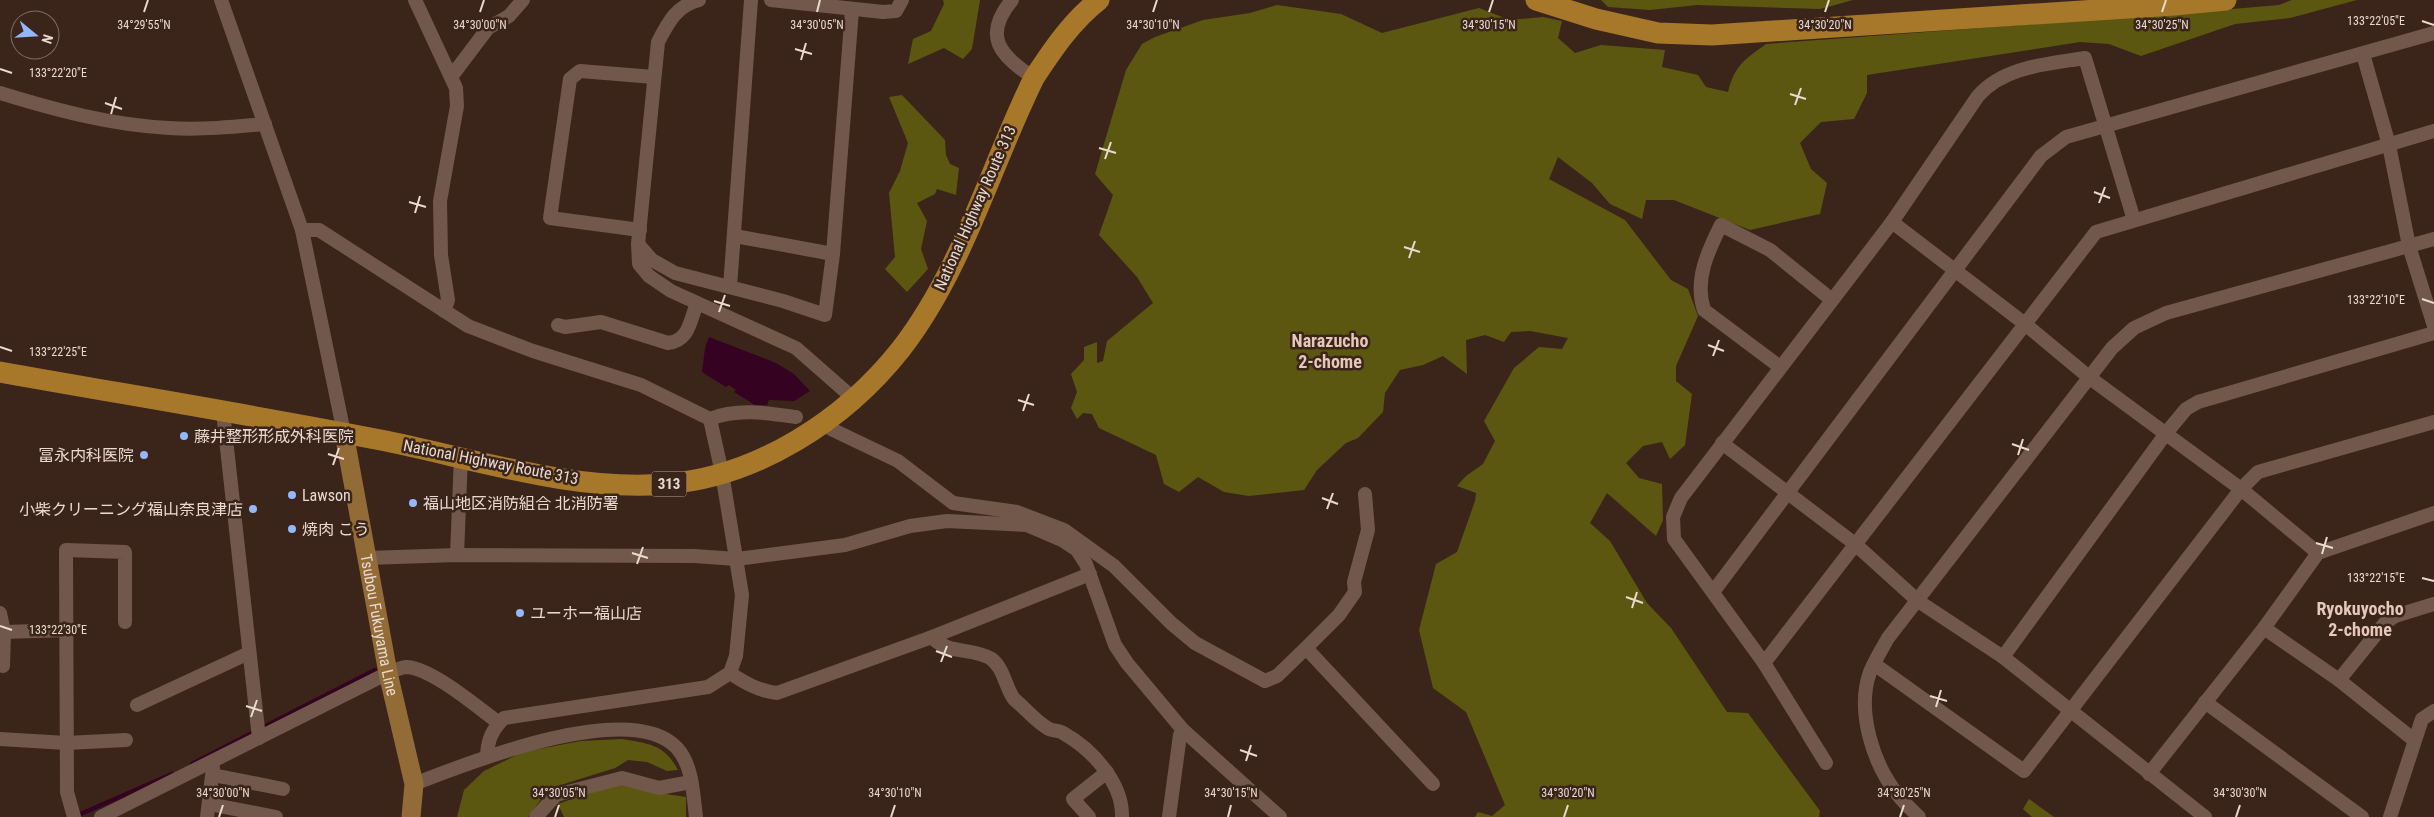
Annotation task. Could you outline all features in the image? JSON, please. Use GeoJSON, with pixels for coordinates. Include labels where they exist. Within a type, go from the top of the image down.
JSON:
{"type":"FeatureCollection","features":[{"type":"Feature","properties":{"kind":"highway","name":"National Highway Route 313"},"geometry":{"type":"LineString","coordinates":[[0,372],[344,433],[461,456],[532,473],[605,483],[667,484],[722,474],[784,450],[853,398],[900,350],[922,319],[946,277],[1034,78],[1053,49],[1074,23],[1099,0]]}},
{"type":"Feature","properties":{"kind":"highway"},"geometry":{"type":"LineString","coordinates":[[1536,0],[1596,19],[1658,33],[1712,35],[2226,0]]}},
{"type":"Feature","properties":{"kind":"main road","name":"Tsubou Fukuyama Line"},"geometry":{"type":"LineString","coordinates":[[344,433],[388,673],[414,784],[411,817]]}},
{"type":"Feature","properties":{"kind":"street"},"geometry":{"type":"LineString","coordinates":[[221,0],[302,230],[344,433]]}},
{"type":"Feature","properties":{"kind":"street"},"geometry":{"type":"LineString","coordinates":[[415,0],[456,88],[457,106],[440,201],[441,255],[448,300],[444,311]]}},
{"type":"Feature","properties":{"kind":"street"},"geometry":{"type":"LineString","coordinates":[[451,77],[488,28],[509,16],[523,0]]}},
{"type":"Feature","properties":{"kind":"street"},"geometry":{"type":"LineString","coordinates":[[699,0],[684,7],[672,16],[658,42],[638,244],[639,264],[649,276],[671,291],[796,348],[853,398]]}},
{"type":"Feature","properties":{"kind":"street"},"geometry":{"type":"LineString","coordinates":[[730,287],[751,0]]}},
{"type":"Feature","properties":{"kind":"street"},"geometry":{"type":"LineString","coordinates":[[771,0],[884,12],[896,11],[902,0]]}},
{"type":"Feature","properties":{"kind":"street"},"geometry":{"type":"LineString","coordinates":[[1012,0],[1002,12],[995,31],[997,44],[1015,65],[1034,78]]}},
{"type":"Feature","properties":{"kind":"street"},"geometry":{"type":"LineString","coordinates":[[638,244],[652,260],[675,273],[783,301],[825,315],[834,254],[852,10]]}},
{"type":"Feature","properties":{"kind":"street"},"geometry":{"type":"LineString","coordinates":[[1713,592],[2040,156],[2066,137],[2434,33]]}},
{"type":"Feature","properties":{"kind":"street"},"geometry":{"type":"LineString","coordinates":[[2364,54],[2389,145],[2409,246],[2434,326]]}},
{"type":"Feature","properties":{"kind":"street"},"geometry":{"type":"LineString","coordinates":[[1826,763],[1764,663],[1674,539],[1673,517],[1681,498],[1892,222],[1978,96],[1989,83],[2004,75],[2086,58],[2134,220]]}},
{"type":"Feature","properties":{"kind":"street"},"geometry":{"type":"LineString","coordinates":[[640,230],[550,218],[570,79],[580,71],[654,77]]}},
{"type":"Feature","properties":{"kind":"street"},"geometry":{"type":"LineString","coordinates":[[0,93],[98,120],[129,124],[171,128],[265,124]]}},
{"type":"Feature","properties":{"kind":"street"},"geometry":{"type":"LineString","coordinates":[[1764,663],[2096,232],[2434,132]]}},
{"type":"Feature","properties":{"kind":"street"},"geometry":{"type":"LineString","coordinates":[[1892,222],[2025,324],[2090,378],[2167,432],[2318,552]]}},
{"type":"Feature","properties":{"kind":"street"},"geometry":{"type":"LineString","coordinates":[[1780,367],[1704,310],[1701,300],[1706,255],[1721,225],[1770,250],[1832,300]]}},
{"type":"Feature","properties":{"kind":"street"},"geometry":{"type":"LineString","coordinates":[[302,230],[319,230],[468,326],[533,351],[641,385],[710,419],[726,413],[774,414],[796,417]]}},
{"type":"Feature","properties":{"kind":"street"},"geometry":{"type":"LineString","coordinates":[[735,236],[834,254]]}},
{"type":"Feature","properties":{"kind":"street"},"geometry":{"type":"LineString","coordinates":[[1919,817],[1897,794],[1877,760],[1868,729],[1866,700],[1870,673],[1888,638],[2112,348],[2134,328],[2166,313],[2434,239]]}},
{"type":"Feature","properties":{"kind":"street"},"geometry":{"type":"LineString","coordinates":[[558,325],[565,327],[601,322],[668,343],[678,342],[684,338],[697,303]]}},
{"type":"Feature","properties":{"kind":"street"},"geometry":{"type":"LineString","coordinates":[[2003,657],[2167,432],[2186,409],[2198,402],[2434,333]]}},
{"type":"Feature","properties":{"kind":"street"},"geometry":{"type":"LineString","coordinates":[[222,412],[258,733]]}},
{"type":"Feature","properties":{"kind":"street"},"geometry":{"type":"LineString","coordinates":[[488,755],[488,743],[492,730],[504,718],[708,687],[730,673],[736,656],[742,595],[722,474],[710,419]]}},
{"type":"Feature","properties":{"kind":"street"},"geometry":{"type":"LineString","coordinates":[[1874,664],[2024,771],[2240,489],[2258,472],[2434,422]]}},
{"type":"Feature","properties":{"kind":"street"},"geometry":{"type":"LineString","coordinates":[[831,429],[898,461],[953,502],[1017,512],[1064,530],[1114,566],[1171,623],[1195,643],[1265,681],[1277,676],[1306,648],[1339,615],[1355,592],[1354,582],[1368,530],[1365,494]]}},
{"type":"Feature","properties":{"kind":"street"},"geometry":{"type":"LineString","coordinates":[[1722,443],[1855,544],[1918,600],[2003,657],[2205,817]]}},
{"type":"Feature","properties":{"kind":"street"},"geometry":{"type":"LineString","coordinates":[[457,555],[461,456]]}},
{"type":"Feature","properties":{"kind":"street"},"geometry":{"type":"LineString","coordinates":[[2149,774],[2264,628],[2318,552],[2434,513]]}},
{"type":"Feature","properties":{"kind":"street"},"geometry":{"type":"LineString","coordinates":[[366,558],[457,555],[694,556],[737,559],[845,545],[910,526],[947,521],[1027,525],[1062,540],[1077,550],[1090,574],[1115,645],[1127,663],[1183,730],[1280,817]]}},
{"type":"Feature","properties":{"kind":"street"},"geometry":{"type":"LineString","coordinates":[[73,814],[67,792],[66,550],[124,552],[125,622]]}},
{"type":"Feature","properties":{"kind":"street"},"geometry":{"type":"LineString","coordinates":[[730,673],[748,685],[766,692],[777,693],[932,637],[1090,574]]}},
{"type":"Feature","properties":{"kind":"street"},"geometry":{"type":"LineString","coordinates":[[2339,680],[2385,623],[2395,616],[2434,604]]}},
{"type":"Feature","properties":{"kind":"street"},"geometry":{"type":"LineString","coordinates":[[0,613],[4,632],[3,666]]}},
{"type":"Feature","properties":{"kind":"street"},"geometry":{"type":"LineString","coordinates":[[2264,628],[2339,680],[2414,740]]}},
{"type":"Feature","properties":{"kind":"street"},"geometry":{"type":"LineString","coordinates":[[4,632],[67,630]]}},
{"type":"Feature","properties":{"kind":"street"},"geometry":{"type":"LineString","coordinates":[[932,637],[939,645],[992,659],[1003,674],[1009,693],[1014,699],[1049,729],[1063,732],[1104,766],[1117,790],[1122,806],[1122,817]]}},
{"type":"Feature","properties":{"kind":"street"},"geometry":{"type":"LineString","coordinates":[[1306,648],[1433,784]]}},
{"type":"Feature","properties":{"kind":"street"},"geometry":{"type":"LineString","coordinates":[[137,705],[249,653]]}},
{"type":"Feature","properties":{"kind":"street"},"geometry":{"type":"LineString","coordinates":[[101,817],[212,769],[258,733],[405,667],[422,671],[454,690],[499,723]]}},
{"type":"Feature","properties":{"kind":"street"},"geometry":{"type":"LineString","coordinates":[[2206,702],[2362,817]]}},
{"type":"Feature","properties":{"kind":"street"},"geometry":{"type":"LineString","coordinates":[[2390,817],[2422,719],[2434,711]]}},
{"type":"Feature","properties":{"kind":"street"},"geometry":{"type":"LineString","coordinates":[[414,784],[488,755],[553,738],[610,730],[638,731],[660,737],[676,748],[688,765],[696,817]]}},
{"type":"Feature","properties":{"kind":"street"},"geometry":{"type":"LineString","coordinates":[[1169,817],[1180,734],[1183,730]]}},
{"type":"Feature","properties":{"kind":"street"},"geometry":{"type":"LineString","coordinates":[[0,739],[66,743],[126,740]]}},
{"type":"Feature","properties":{"kind":"street"},"geometry":{"type":"LineString","coordinates":[[212,769],[283,789]]}},
{"type":"Feature","properties":{"kind":"street"},"geometry":{"type":"LineString","coordinates":[[212,769],[208,810],[276,817]]}},
{"type":"Feature","properties":{"kind":"street"},"geometry":{"type":"LineString","coordinates":[[1089,817],[1073,799],[1107,772]]}},
{"type":"Feature","properties":{"kind":"street"},"geometry":{"type":"LineString","coordinates":[[536,817],[556,795],[622,778],[659,788],[691,782]]}},
{"type":"Feature","properties":{"kind":"shaded area"},"geometry":{"type":"Polygon","coordinates":[[[943,0],[980,0],[972,49],[963,59],[944,48],[908,64],[913,39],[931,31],[944,4],[943,0]]]}},
{"type":"Feature","properties":{"kind":"shaded area"},"geometry":{"type":"Polygon","coordinates":[[[1601,0],[1853,0],[1820,9],[1697,5],[1650,10],[1608,7],[1601,0]]]}},
{"type":"Feature","properties":{"kind":"shaded area"},"geometry":{"type":"Polygon","coordinates":[[[2292,0],[2357,0],[2290,18],[2235,24],[2141,56],[2109,44],[2080,42],[1867,75],[1867,93],[1854,119],[1821,122],[1800,143],[1811,169],[1827,183],[1820,214],[1750,230],[1674,200],[1646,200],[1642,219],[1610,204],[1592,183],[1558,157],[1549,179],[1625,220],[1671,280],[1688,289],[1698,316],[1676,366],[1676,381],[1692,394],[1685,445],[1670,459],[1662,442],[1643,446],[1626,463],[1639,478],[1662,484],[1663,520],[1656,536],[1607,493],[1590,523],[1610,541],[1647,603],[1671,628],[1727,712],[1748,713],[1820,811],[1819,817],[1475,817],[1478,812],[1492,816],[1505,805],[1466,712],[1433,688],[1419,630],[1436,564],[1457,552],[1475,501],[1476,493],[1457,486],[1466,476],[1483,464],[1495,441],[1484,421],[1514,368],[1539,347],[1562,349],[1568,338],[1530,331],[1511,332],[1504,342],[1485,335],[1466,340],[1467,374],[1443,356],[1423,365],[1400,370],[1385,393],[1383,412],[1358,438],[1346,443],[1317,470],[1304,490],[1249,496],[1224,492],[1198,477],[1179,492],[1164,484],[1156,455],[1099,428],[1092,414],[1083,413],[1077,419],[1071,408],[1077,392],[1071,374],[1084,360],[1084,347],[1097,342],[1097,363],[1103,361],[1107,341],[1153,303],[1137,277],[1099,235],[1113,195],[1095,174],[1126,70],[1142,44],[1155,37],[1203,20],[1250,13],[1277,5],[1341,14],[1382,33],[1479,8],[1510,20],[1543,17],[1562,21],[1558,38],[1575,53],[1601,45],[1665,50],[1662,67],[1698,75],[1706,87],[1728,92],[1737,69],[1752,54],[1766,44],[2209,11],[2279,5],[2292,0]]]}},
{"type":"Feature","properties":{"kind":"shaded area"},"geometry":{"type":"Polygon","coordinates":[[[902,95],[945,140],[946,155],[950,164],[959,168],[956,195],[937,189],[935,194],[917,203],[927,221],[921,249],[928,269],[907,292],[885,269],[895,257],[889,193],[900,171],[908,143],[889,97],[902,95]]]}},
{"type":"Feature","properties":{"kind":"shaded area"},"geometry":{"type":"Polygon","coordinates":[[[709,337],[776,363],[794,374],[810,391],[794,401],[769,400],[767,405],[755,405],[734,392],[736,390],[729,385],[726,387],[702,372],[705,348],[709,337]]]}},
{"type":"Feature","properties":{"kind":"shaded area"},"geometry":{"type":"Polygon","coordinates":[[[622,739],[648,744],[662,750],[673,761],[678,770],[667,771],[647,762],[628,760],[615,768],[564,784],[544,795],[528,817],[457,817],[464,790],[484,771],[523,752],[581,741],[622,739]]]}},
{"type":"Feature","properties":{"kind":"shaded area"},"geometry":{"type":"Polygon","coordinates":[[[622,781],[666,794],[686,797],[686,817],[564,817],[558,804],[622,781]]]}},
{"type":"Feature","properties":{"kind":"shaded area"},"geometry":{"type":"Polygon","coordinates":[[[2029,799],[2054,817],[2032,817],[2023,809],[2029,799]]]}},
{"type":"Feature","properties":{"kind":"waterway"},"geometry":{"type":"LineString","coordinates":[[192,764],[375,670]]}},
{"type":"Feature","properties":{"kind":"waterway"},"geometry":{"type":"LineString","coordinates":[[76,816],[172,774]]}},
{"type":"Feature","properties":{"kind":"place","name":"藤井整形形成外科医院"},"geometry":{"type":"Point","coordinates":[184,436]}},
{"type":"Feature","properties":{"kind":"place","name":"冨永内科医院"},"geometry":{"type":"Point","coordinates":[144,455]}},
{"type":"Feature","properties":{"kind":"place","name":"Lawson"},"geometry":{"type":"Point","coordinates":[292,495]}},
{"type":"Feature","properties":{"kind":"place","name":"福山地区消防組合 北消防署"},"geometry":{"type":"Point","coordinates":[413,503]}},
{"type":"Feature","properties":{"kind":"place","name":"小柴クリーニング福山奈良津店"},"geometry":{"type":"Point","coordinates":[253,509]}},
{"type":"Feature","properties":{"kind":"place","name":"焼肉 こう"},"geometry":{"type":"Point","coordinates":[292,529]}},
{"type":"Feature","properties":{"kind":"place","name":"ユーホー福山店"},"geometry":{"type":"Point","coordinates":[520,613]}},
{"type":"Feature","properties":{"kind":"district","name":"Narazucho 2-chome"},"geometry":{"type":"Point","coordinates":[1330,350]}},
{"type":"Feature","properties":{"kind":"district","name":"Ryokuyocho 2-chome"},"geometry":{"type":"Point","coordinates":[2360,618]}}]}
